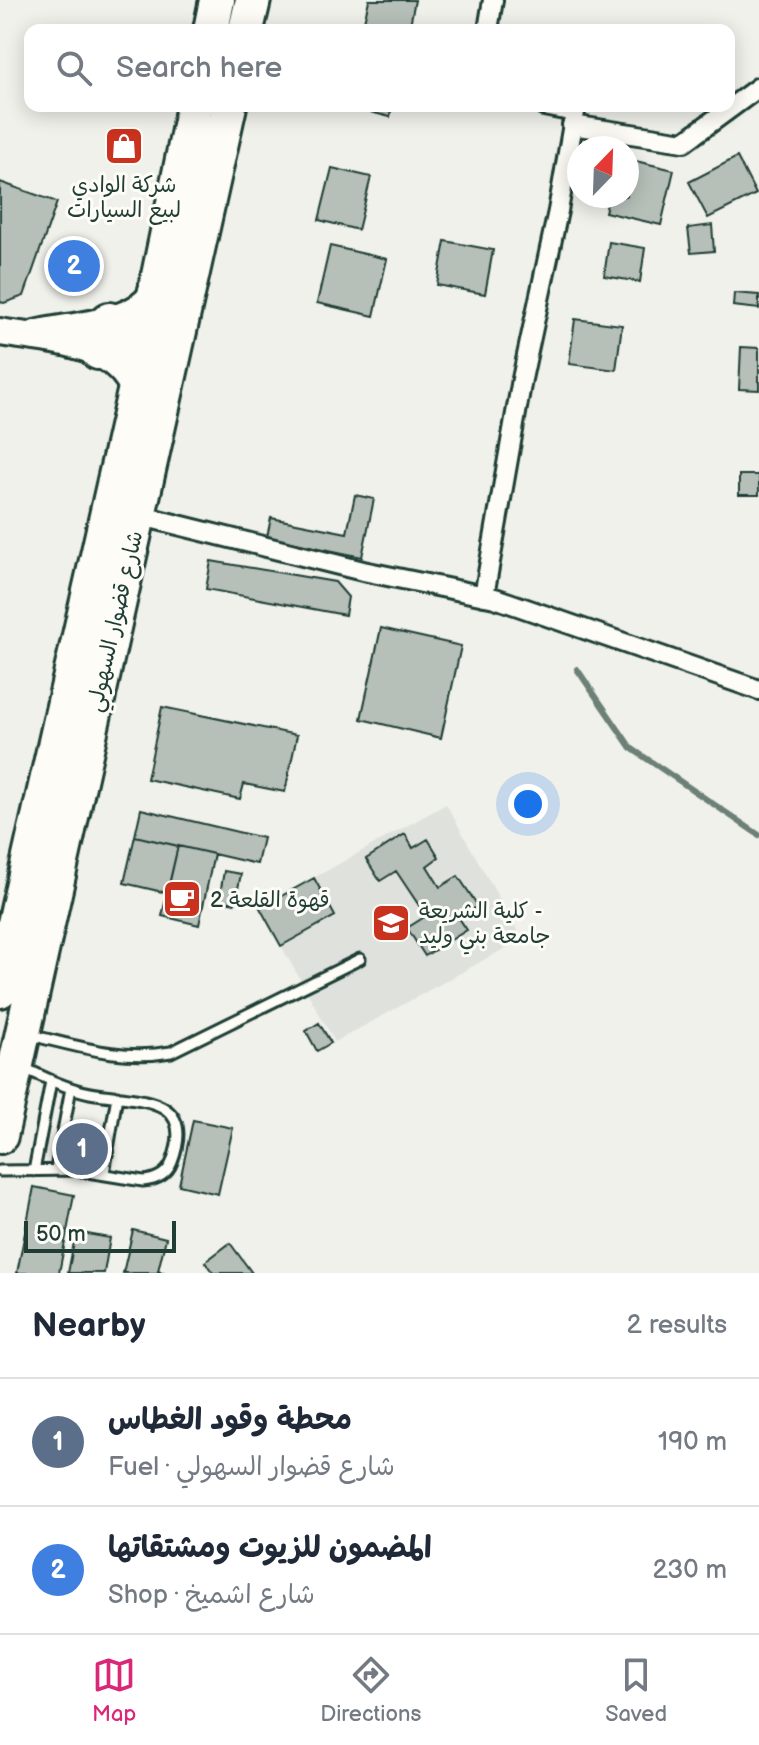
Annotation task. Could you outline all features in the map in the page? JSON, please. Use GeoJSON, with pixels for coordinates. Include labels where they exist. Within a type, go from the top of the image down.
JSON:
{"type":"FeatureCollection","features":[{"type":"Feature","properties":{"kind":"highway"},"geometry":{"type":"LineString","coordinates":[[212,24],[217,0]]}},
{"type":"Feature","properties":{"kind":"highway"},"geometry":{"type":"LineString","coordinates":[[247,24],[253,0]]}},
{"type":"Feature","properties":{"kind":"highway","name":"شارع قضوار السهولي"},"geometry":{"type":"LineString","coordinates":[[0,990],[135,392],[193,112]]}},
{"type":"Feature","properties":{"kind":"highway","name":"شارع قضوار السهولي"},"geometry":{"type":"LineString","coordinates":[[0,1136],[228,112]]}},
{"type":"Feature","properties":{"kind":"highway"},"geometry":{"type":"LineString","coordinates":[[145,343],[182,318]]}},
{"type":"Feature","properties":{"kind":"highway"},"geometry":{"type":"LineString","coordinates":[[104,336],[134,334],[155,354],[168,379]]}},
{"type":"Feature","properties":{"kind":"street"},"geometry":{"type":"LineString","coordinates":[[489,24],[493,0]]}},
{"type":"Feature","properties":{"kind":"street"},"geometry":{"type":"LineString","coordinates":[[735,105],[759,87]]}},
{"type":"Feature","properties":{"kind":"street"},"geometry":{"type":"LineString","coordinates":[[484,596],[522,379],[558,211],[575,112]]}},
{"type":"Feature","properties":{"kind":"street"},"geometry":{"type":"LineString","coordinates":[[572,125],[684,142],[725,112]]}},
{"type":"Feature","properties":{"kind":"street"},"geometry":{"type":"LineString","coordinates":[[0,332],[28,337],[60,328],[104,336],[154,293],[157,283]]}},
{"type":"Feature","properties":{"kind":"street"},"geometry":{"type":"LineString","coordinates":[[104,336],[135,392]]}},
{"type":"Feature","properties":{"kind":"street"},"geometry":{"type":"LineString","coordinates":[[138,515],[363,571],[484,596],[759,690]]}},
{"type":"Feature","properties":{"kind":"lane"},"geometry":{"type":"LineString","coordinates":[[19,1049],[122,1056],[171,1052],[360,959]]}},
{"type":"Feature","properties":{"kind":"lane"},"geometry":{"type":"LineString","coordinates":[[0,1171],[56,1169],[153,1180],[172,1162],[178,1136],[173,1114],[161,1104],[71,1088],[51,1081],[19,1049]]}},
{"type":"Feature","properties":{"kind":"lane"},"geometry":{"type":"LineString","coordinates":[[34,1171],[51,1081]]}},
{"type":"Feature","properties":{"kind":"lane"},"geometry":{"type":"LineString","coordinates":[[56,1169],[71,1088]]}},
{"type":"Feature","properties":{"kind":"lane"},"geometry":{"type":"LineString","coordinates":[[104,1173],[117,1096]]}},
{"type":"Feature","properties":{"kind":"shaded area","name":"كلية الشريعة - جامعة بني وليد"},"geometry":{"type":"Polygon","coordinates":[[[446,804],[522,939],[335,1042],[260,908],[446,804]]]}},
{"type":"Feature","properties":{"kind":"building"},"geometry":{"type":"Polygon","coordinates":[[[369,0],[415,0],[410,24],[363,24],[369,0]]]}},
{"type":"Feature","properties":{"kind":"building"},"geometry":{"type":"Polygon","coordinates":[[[370,112],[391,112],[390,117],[370,112]]]}},
{"type":"Feature","properties":{"kind":"building"},"geometry":{"type":"Polygon","coordinates":[[[737,157],[756,194],[708,218],[689,182],[737,157]]]}},
{"type":"Feature","properties":{"kind":"building"},"geometry":{"type":"Polygon","coordinates":[[[639,162],[674,170],[661,225],[605,212],[606,208],[639,208],[639,162]]]}},
{"type":"Feature","properties":{"kind":"building"},"geometry":{"type":"Polygon","coordinates":[[[332,168],[371,177],[358,230],[319,220],[332,168]]]}},
{"type":"Feature","properties":{"kind":"building"},"geometry":{"type":"Polygon","coordinates":[[[0,182],[57,202],[24,296],[4,303],[0,302],[0,182]]]}},
{"type":"Feature","properties":{"kind":"building"},"geometry":{"type":"Polygon","coordinates":[[[712,225],[714,251],[691,253],[688,228],[712,225]]]}},
{"type":"Feature","properties":{"kind":"building"},"geometry":{"type":"Polygon","coordinates":[[[445,241],[493,250],[485,294],[437,285],[445,241]]]}},
{"type":"Feature","properties":{"kind":"building"},"geometry":{"type":"Polygon","coordinates":[[[609,242],[645,248],[640,282],[604,276],[609,242]]]}},
{"type":"Feature","properties":{"kind":"building"},"geometry":{"type":"Polygon","coordinates":[[[330,246],[387,259],[374,316],[317,303],[330,246]]]}},
{"type":"Feature","properties":{"kind":"building"},"geometry":{"type":"Polygon","coordinates":[[[734,293],[759,295],[759,309],[733,306],[734,293]]]}},
{"type":"Feature","properties":{"kind":"building"},"geometry":{"type":"Polygon","coordinates":[[[575,319],[622,325],[616,370],[569,364],[575,319]]]}},
{"type":"Feature","properties":{"kind":"building"},"geometry":{"type":"Polygon","coordinates":[[[741,347],[759,348],[759,390],[739,389],[741,347]]]}},
{"type":"Feature","properties":{"kind":"building"},"geometry":{"type":"Polygon","coordinates":[[[739,475],[759,475],[759,495],[739,495],[739,475]]]}},
{"type":"Feature","properties":{"kind":"building"},"geometry":{"type":"Polygon","coordinates":[[[355,495],[374,499],[362,557],[267,537],[271,518],[347,533],[355,495]]]}},
{"type":"Feature","properties":{"kind":"building"},"geometry":{"type":"Polygon","coordinates":[[[211,561],[335,582],[348,597],[345,615],[206,589],[211,561]]]}},
{"type":"Feature","properties":{"kind":"building"},"geometry":{"type":"Polygon","coordinates":[[[381,628],[461,646],[441,738],[361,719],[381,628]]]}},
{"type":"Feature","properties":{"kind":"building"},"geometry":{"type":"Polygon","coordinates":[[[162,707],[297,735],[285,792],[244,784],[240,799],[147,779],[162,707]]]}},
{"type":"Feature","properties":{"kind":"building"},"geometry":{"type":"Polygon","coordinates":[[[141,809],[263,838],[257,864],[135,836],[141,809]]]}},
{"type":"Feature","properties":{"kind":"building"},"geometry":{"type":"Polygon","coordinates":[[[405,834],[413,848],[428,839],[439,857],[427,866],[440,887],[458,876],[478,906],[459,918],[467,930],[425,956],[407,928],[426,916],[396,871],[380,881],[366,859],[405,834]]]}},
{"type":"Feature","properties":{"kind":"building"},"geometry":{"type":"Polygon","coordinates":[[[135,836],[178,846],[167,893],[124,883],[135,836]]]}},
{"type":"Feature","properties":{"kind":"building"},"geometry":{"type":"Polygon","coordinates":[[[178,846],[214,854],[199,925],[162,916],[178,846]]]}},
{"type":"Feature","properties":{"kind":"building"},"geometry":{"type":"Polygon","coordinates":[[[224,871],[241,874],[235,903],[219,900],[224,871]]]}},
{"type":"Feature","properties":{"kind":"building"},"geometry":{"type":"Polygon","coordinates":[[[314,878],[335,916],[281,946],[260,908],[314,878]]]}},
{"type":"Feature","properties":{"kind":"building"},"geometry":{"type":"Polygon","coordinates":[[[319,1023],[331,1043],[317,1051],[306,1031],[319,1023]]]}},
{"type":"Feature","properties":{"kind":"building"},"geometry":{"type":"Polygon","coordinates":[[[193,1120],[233,1128],[218,1194],[179,1185],[193,1120]]]}},
{"type":"Feature","properties":{"kind":"building"},"geometry":{"type":"Polygon","coordinates":[[[34,1187],[74,1195],[59,1273],[17,1273],[34,1187]]]}},
{"type":"Feature","properties":{"kind":"building"},"geometry":{"type":"Polygon","coordinates":[[[133,1230],[166,1238],[158,1271],[166,1273],[123,1273],[133,1230]]]}},
{"type":"Feature","properties":{"kind":"building"},"geometry":{"type":"Polygon","coordinates":[[[76,1232],[110,1238],[104,1273],[68,1273],[76,1232]]]}},
{"type":"Feature","properties":{"kind":"building"},"geometry":{"type":"Polygon","coordinates":[[[230,1243],[252,1273],[213,1273],[205,1262],[230,1243]]]}},
{"type":"Feature","properties":{"kind":"waterway"},"geometry":{"type":"LineString","coordinates":[[577,669],[631,748],[759,835]]}},
{"type":"Feature","properties":{"kind":"place","name":"شركة الوادي لبيع السيارات"},"geometry":{"type":"Point","coordinates":[124,146]}},
{"type":"Feature","properties":{"kind":"place","name":"المضمون للزيوت ومشتقاتها"},"geometry":{"type":"Point","coordinates":[74,266]}},
{"type":"Feature","properties":{"kind":"place","name":"قهوة القلعة 2"},"geometry":{"type":"Point","coordinates":[182,899]}},
{"type":"Feature","properties":{"kind":"place","name":"كلية الشريعة - جامعة بني وليد"},"geometry":{"type":"Point","coordinates":[391,923]}},
{"type":"Feature","properties":{"kind":"place","name":"محطة وقود الغطاس"},"geometry":{"type":"Point","coordinates":[82,1149]}}]}
